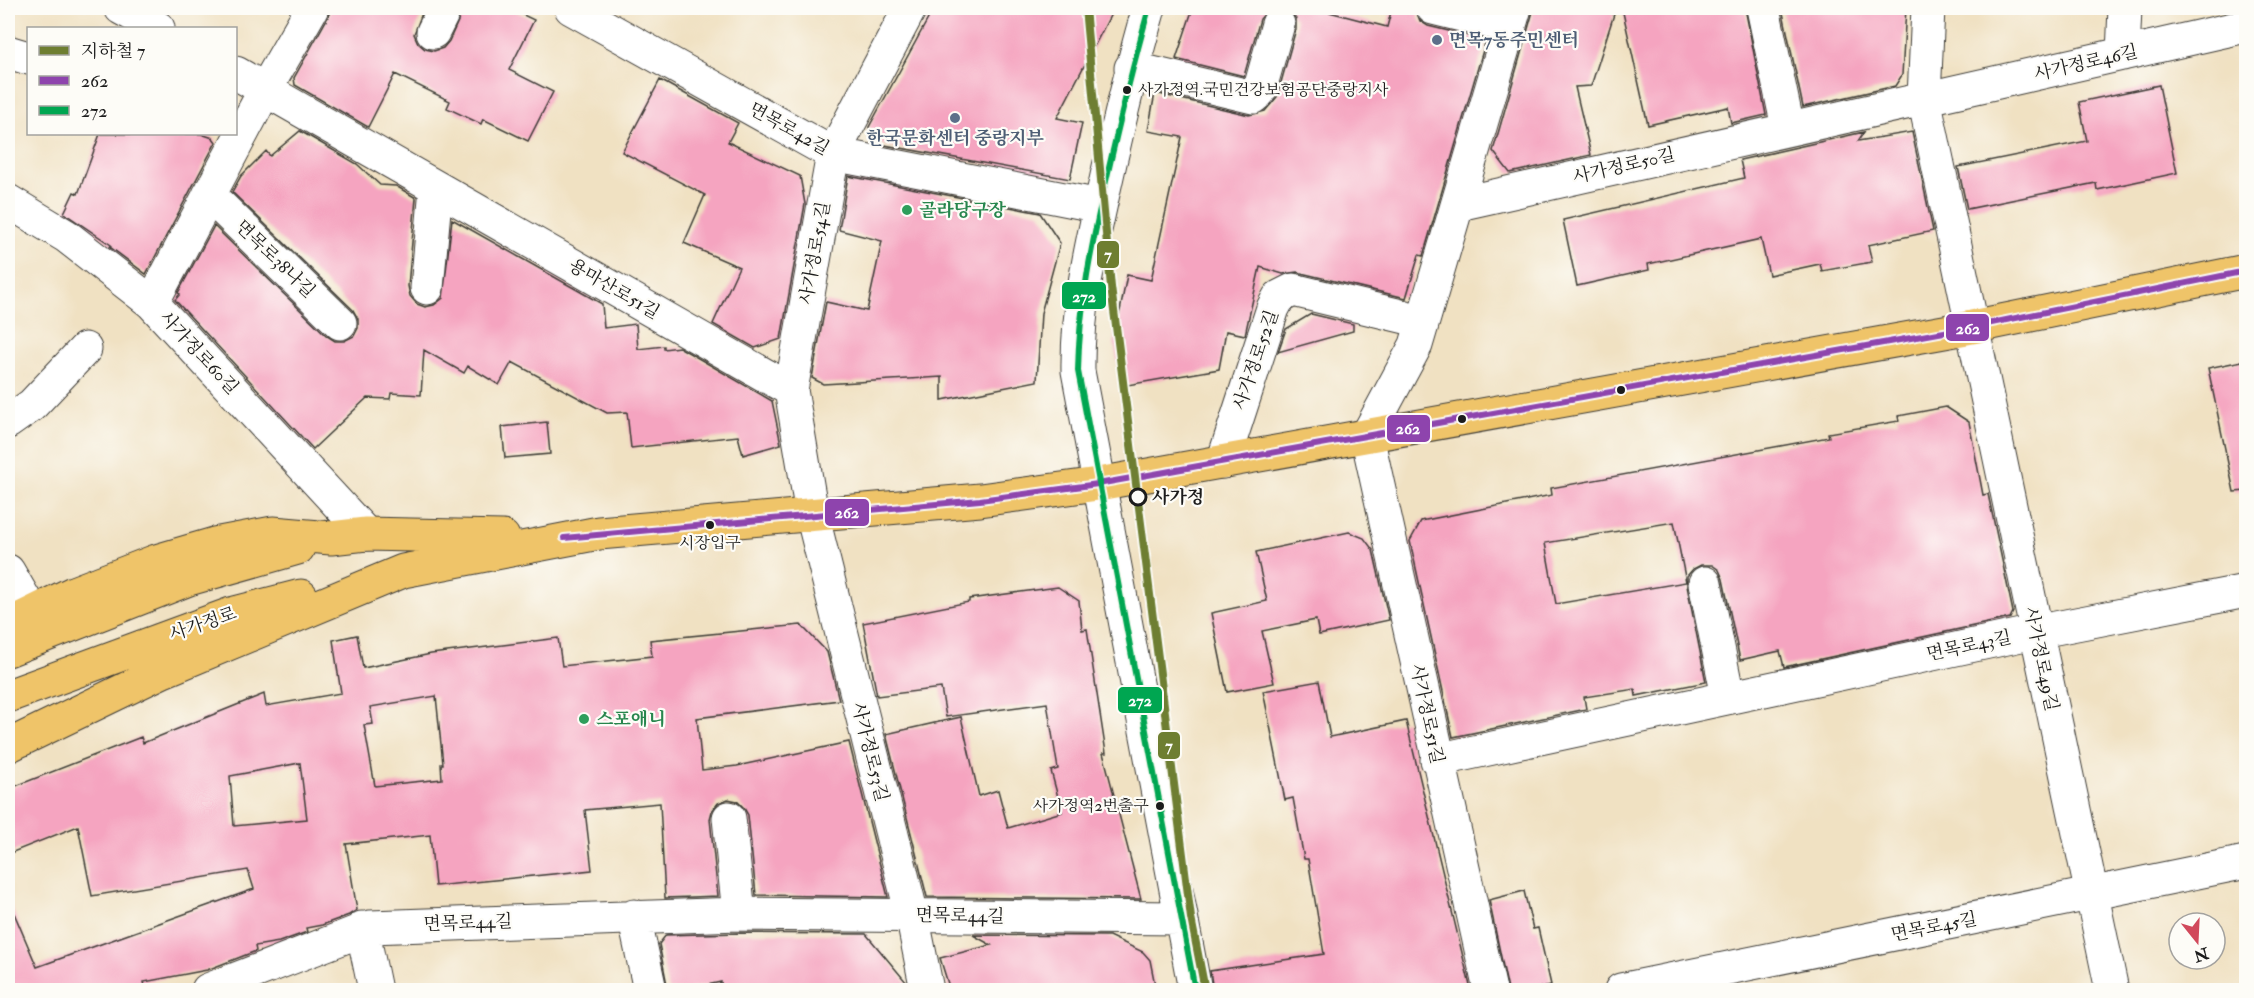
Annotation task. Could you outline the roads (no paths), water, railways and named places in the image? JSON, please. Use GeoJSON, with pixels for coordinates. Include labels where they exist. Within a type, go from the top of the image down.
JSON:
{"type":"FeatureCollection","features":[{"type":"Feature","properties":{"kind":"main road"},"geometry":{"type":"LineString","coordinates":[[8,746],[163,671],[403,571],[564,538],[980,500],[1098,484],[1972,327],[2247,271]]}},
{"type":"Feature","properties":{"kind":"main road"},"geometry":{"type":"LineString","coordinates":[[20,620],[98,583],[156,561],[214,544],[273,533],[332,538]]}},
{"type":"Feature","properties":{"kind":"main road"},"geometry":{"type":"LineString","coordinates":[[8,650],[189,579],[332,538],[366,534],[564,538]]}},
{"type":"Feature","properties":{"kind":"main road","name":"사가정로"},"geometry":{"type":"LineString","coordinates":[[8,696],[231,614],[403,571]]}},
{"type":"Feature","properties":{"kind":"street"},"geometry":{"type":"LineString","coordinates":[[121,8],[156,27]]}},
{"type":"Feature","properties":{"kind":"street"},"geometry":{"type":"LineString","coordinates":[[241,123],[265,90],[312,8]]}},
{"type":"Feature","properties":{"kind":"street","name":"면목로42길"},"geometry":{"type":"LineString","coordinates":[[571,8],[610,17],[833,154],[1100,206]]}},
{"type":"Feature","properties":{"kind":"street","name":"사가정로54길"},"geometry":{"type":"LineString","coordinates":[[812,514],[791,390],[833,154],[910,8]]}},
{"type":"Feature","properties":{"kind":"street"},"geometry":{"type":"LineString","coordinates":[[1149,8],[1131,68],[1100,206],[1082,292],[1077,340],[1082,400],[1195,990]]}},
{"type":"Feature","properties":{"kind":"street"},"geometry":{"type":"LineString","coordinates":[[1367,436],[1416,345],[1513,17],[1433,8]]}},
{"type":"Feature","properties":{"kind":"street"},"geometry":{"type":"LineString","coordinates":[[1763,8],[1788,128]]}},
{"type":"Feature","properties":{"kind":"street"},"geometry":{"type":"LineString","coordinates":[[1928,8],[1924,98],[1972,327]]}},
{"type":"Feature","properties":{"kind":"street"},"geometry":{"type":"LineString","coordinates":[[2123,54],[2125,8]]}},
{"type":"Feature","properties":{"kind":"street"},"geometry":{"type":"LineString","coordinates":[[1131,68],[1255,96],[1259,92],[1278,24]]}},
{"type":"Feature","properties":{"kind":"street","name":"사가정로46길"},"geometry":{"type":"LineString","coordinates":[[1924,98],[2247,26]]}},
{"type":"Feature","properties":{"kind":"street"},"geometry":{"type":"LineString","coordinates":[[8,52],[27,58]]}},
{"type":"Feature","properties":{"kind":"street","name":"용마산로51길"},"geometry":{"type":"LineString","coordinates":[[237,74],[791,390]]}},
{"type":"Feature","properties":{"kind":"street","name":"사가정로50길"},"geometry":{"type":"LineString","coordinates":[[1459,204],[1924,98]]}},
{"type":"Feature","properties":{"kind":"street"},"geometry":{"type":"LineString","coordinates":[[152,303],[209,195],[236,135]]}},
{"type":"Feature","properties":{"kind":"street"},"geometry":{"type":"LineString","coordinates":[[427,288],[436,188]]}},
{"type":"Feature","properties":{"kind":"street","name":"면목로38나길"},"geometry":{"type":"LineString","coordinates":[[209,195],[340,323]]}},
{"type":"Feature","properties":{"kind":"street","name":"사가정로60길"},"geometry":{"type":"LineString","coordinates":[[8,201],[66,236],[152,303],[366,534]]}},
{"type":"Feature","properties":{"kind":"street","name":"사가정로52길"},"geometry":{"type":"LineString","coordinates":[[1222,462],[1273,308],[1285,292],[1293,290],[1422,321]]}},
{"type":"Feature","properties":{"kind":"street","name":"사가정로49길"},"geometry":{"type":"LineString","coordinates":[[1972,327],[2090,896],[2112,990]]}},
{"type":"Feature","properties":{"kind":"street"},"geometry":{"type":"LineString","coordinates":[[8,422],[32,405],[85,349]]}},
{"type":"Feature","properties":{"kind":"street","name":"사가정로51길"},"geometry":{"type":"LineString","coordinates":[[1367,436],[1437,760],[1490,990]]}},
{"type":"Feature","properties":{"kind":"street","name":"사가정로53길"},"geometry":{"type":"LineString","coordinates":[[812,514],[912,915],[927,990]]}},
{"type":"Feature","properties":{"kind":"street"},"geometry":{"type":"LineString","coordinates":[[8,571],[20,620]]}},
{"type":"Feature","properties":{"kind":"street"},"geometry":{"type":"LineString","coordinates":[[1705,583],[1728,697]]}},
{"type":"Feature","properties":{"kind":"street","name":"면목로43길"},"geometry":{"type":"LineString","coordinates":[[1437,760],[2035,632],[2247,591]]}},
{"type":"Feature","properties":{"kind":"street"},"geometry":{"type":"LineString","coordinates":[[729,818],[740,914]]}},
{"type":"Feature","properties":{"kind":"street","name":"면목로45길"},"geometry":{"type":"LineString","coordinates":[[1621,990],[2090,896],[2247,862]]}},
{"type":"Feature","properties":{"kind":"street","name":"면목로44길"},"geometry":{"type":"LineString","coordinates":[[208,990],[362,928],[634,916],[740,914],[1181,918]]}},
{"type":"Feature","properties":{"kind":"street"},"geometry":{"type":"LineString","coordinates":[[634,916],[650,990]]}},
{"type":"Feature","properties":{"kind":"street"},"geometry":{"type":"LineString","coordinates":[[362,928],[375,990]]}},
{"type":"Feature","properties":{"kind":"metro line","name":"7"},"geometry":{"type":"LineString","coordinates":[[1085,8],[1111,287],[1191,918],[1205,990]]}},
{"type":"Feature","properties":{"kind":"place","name":"면목7동주민센터"},"geometry":{"type":"Point","coordinates":[1437,40]}},
{"type":"Feature","properties":{"kind":"place","name":"사가정역.국민건강보험공단중랑지사"},"geometry":{"type":"Point","coordinates":[1127,90]}},
{"type":"Feature","properties":{"kind":"place","name":"한국문화센터 중랑지부"},"geometry":{"type":"Point","coordinates":[955,118]}},
{"type":"Feature","properties":{"kind":"place","name":"골라당구장"},"geometry":{"type":"Point","coordinates":[907,210]}},
{"type":"Feature","properties":{"kind":"place","name":"사가정"},"geometry":{"type":"Point","coordinates":[1138,497]}},
{"type":"Feature","properties":{"kind":"place","name":"시장입구"},"geometry":{"type":"Point","coordinates":[710,525]}},
{"type":"Feature","properties":{"kind":"place","name":"스포애니"},"geometry":{"type":"Point","coordinates":[584,719]}},
{"type":"Feature","properties":{"kind":"place","name":"사가정역2번출구"},"geometry":{"type":"Point","coordinates":[1160,806]}}]}
